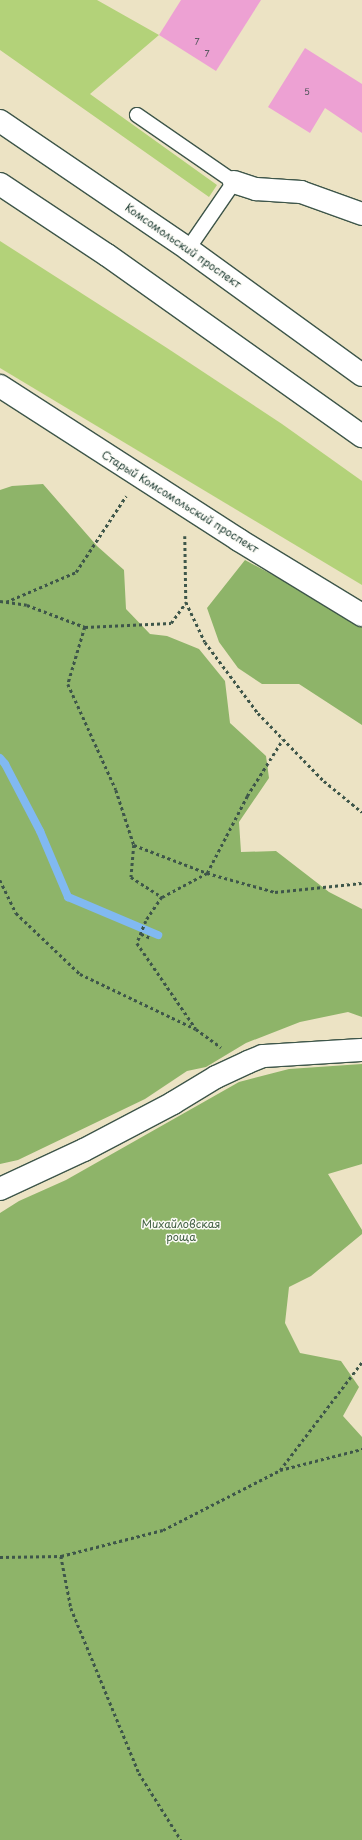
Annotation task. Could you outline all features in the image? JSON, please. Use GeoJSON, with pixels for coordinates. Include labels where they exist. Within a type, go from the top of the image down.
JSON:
{"type":"FeatureCollection","features":[{"type":"Feature","properties":{"kind":"street","name":"Комсомольский проспект"},"geometry":{"type":"LineString","coordinates":[[0,121],[188,249],[362,375]]}},
{"type":"Feature","properties":{"kind":"street"},"geometry":{"type":"LineString","coordinates":[[234,182],[252,188],[301,192],[362,214]]}},
{"type":"Feature","properties":{"kind":"street"},"geometry":{"type":"LineString","coordinates":[[0,184],[107,255],[362,436]]}},
{"type":"Feature","properties":{"kind":"street","name":"Старый Комсомольский проспект"},"geometry":{"type":"LineString","coordinates":[[0,386],[196,512],[362,615]]}},
{"type":"Feature","properties":{"kind":"street"},"geometry":{"type":"LineString","coordinates":[[0,1189],[84,1150],[216,1077],[263,1056],[362,1050]]}},
{"type":"Feature","properties":{"kind":"lane"},"geometry":{"type":"LineString","coordinates":[[137,115],[234,182],[188,249]]}},
{"type":"Feature","properties":{"kind":"path"},"geometry":{"type":"LineString","coordinates":[[6,602],[76,572],[128,492]]}},
{"type":"Feature","properties":{"kind":"path"},"geometry":{"type":"LineString","coordinates":[[196,512],[185,529],[186,602],[205,642],[258,713],[324,781],[362,812]]}},
{"type":"Feature","properties":{"kind":"path"},"geometry":{"type":"LineString","coordinates":[[0,601],[27,605],[85,627],[171,623],[186,602]]}},
{"type":"Feature","properties":{"kind":"path"},"geometry":{"type":"LineString","coordinates":[[85,627],[68,684],[116,790],[134,845],[131,877],[162,897]]}},
{"type":"Feature","properties":{"kind":"path"},"geometry":{"type":"LineString","coordinates":[[196,1029],[137,943],[146,921],[162,897],[207,873],[247,796],[284,739]]}},
{"type":"Feature","properties":{"kind":"path"},"geometry":{"type":"LineString","coordinates":[[134,845],[207,873],[275,892],[362,883]]}},
{"type":"Feature","properties":{"kind":"path"},"geometry":{"type":"LineString","coordinates":[[0,880],[16,913],[80,974],[196,1029],[214,1044],[248,1062]]}},
{"type":"Feature","properties":{"kind":"path"},"geometry":{"type":"LineString","coordinates":[[141,934],[151,938]]}},
{"type":"Feature","properties":{"kind":"path"},"geometry":{"type":"LineString","coordinates":[[280,1470],[362,1362]]}},
{"type":"Feature","properties":{"kind":"path"},"geometry":{"type":"LineString","coordinates":[[0,1557],[61,1556],[163,1530],[280,1470],[362,1449]]}},
{"type":"Feature","properties":{"kind":"path"},"geometry":{"type":"LineString","coordinates":[[61,1556],[71,1608],[139,1773],[181,1840]]}},
{"type":"Feature","properties":{"kind":"green space"},"geometry":{"type":"Polygon","coordinates":[[[0,0],[97,0],[159,35],[90,94],[217,185],[209,197],[0,50],[0,0]]]}},
{"type":"Feature","properties":{"kind":"green space"},"geometry":{"type":"Polygon","coordinates":[[[0,241],[282,424],[362,481],[362,585],[0,368],[0,241]]]}},
{"type":"Feature","properties":{"kind":"green space"},"geometry":{"type":"Polygon","coordinates":[[[43,484],[97,546],[124,570],[126,609],[150,634],[167,636],[199,649],[225,681],[230,723],[266,756],[269,778],[239,822],[241,852],[276,851],[329,892],[362,909],[362,1017],[348,1012],[300,1022],[246,1043],[206,1067],[187,1071],[145,1099],[18,1160],[0,1164],[0,490],[12,486],[43,484]]]}},
{"type":"Feature","properties":{"kind":"green space"},"geometry":{"type":"Polygon","coordinates":[[[245,560],[362,623],[362,725],[299,684],[262,684],[238,668],[219,642],[207,608],[245,560]]]}},
{"type":"Feature","properties":{"kind":"green space","name":"Михайловская роща"},"geometry":{"type":"Polygon","coordinates":[[[362,1064],[362,1164],[328,1174],[362,1230],[362,1234],[311,1276],[289,1287],[285,1323],[300,1353],[341,1361],[359,1387],[343,1416],[362,1437],[362,1840],[0,1840],[0,1213],[19,1201],[66,1180],[239,1082],[289,1069],[362,1064]]]}},
{"type":"Feature","properties":{"kind":"building"},"geometry":{"type":"Polygon","coordinates":[[[181,0],[261,0],[216,71],[159,35],[181,0]]]}},
{"type":"Feature","properties":{"kind":"building"},"geometry":{"type":"Polygon","coordinates":[[[305,48],[362,84],[362,133],[325,108],[310,133],[268,107],[305,48]]]}},
{"type":"Feature","properties":{"kind":"waterway"},"geometry":{"type":"LineString","coordinates":[[0,758],[5,764],[40,831],[68,897],[158,935]]}}]}
